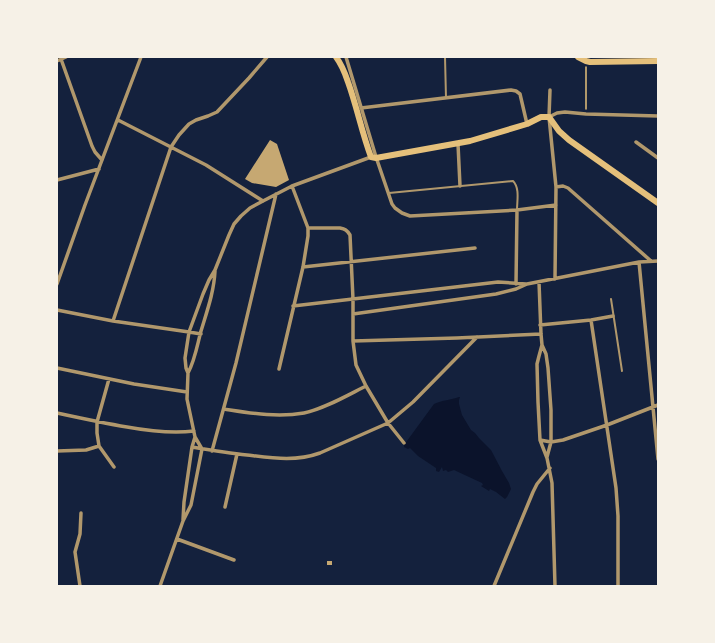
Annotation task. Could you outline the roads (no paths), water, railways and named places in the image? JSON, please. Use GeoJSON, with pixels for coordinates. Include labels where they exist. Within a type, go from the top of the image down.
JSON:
{"type":"FeatureCollection","features":[{"type":"Feature","properties":{"kind":"main road"},"geometry":{"type":"LineString","coordinates":[[578,57],[586,61],[658,60]]}},
{"type":"Feature","properties":{"kind":"main road"},"geometry":{"type":"LineString","coordinates":[[338,60],[344,71],[353,96],[365,140],[374,157],[458,144],[527,124],[540,117],[549,117],[559,131],[569,140],[658,203]]}},
{"type":"Feature","properties":{"kind":"street"},"geometry":{"type":"LineString","coordinates":[[57,61],[66,57]]}},
{"type":"Feature","properties":{"kind":"street"},"geometry":{"type":"LineString","coordinates":[[57,284],[141,57]]}},
{"type":"Feature","properties":{"kind":"street"},"geometry":{"type":"LineString","coordinates":[[113,321],[171,147],[189,124],[217,112],[267,57]]}},
{"type":"Feature","properties":{"kind":"street"},"geometry":{"type":"LineString","coordinates":[[346,57],[374,157],[392,204],[402,213],[410,216],[517,210],[556,205]]}},
{"type":"Feature","properties":{"kind":"street"},"geometry":{"type":"LineString","coordinates":[[61,59],[92,146],[102,160]]}},
{"type":"Feature","properties":{"kind":"street"},"geometry":{"type":"LineString","coordinates":[[361,108],[511,90],[520,94],[527,124]]}},
{"type":"Feature","properties":{"kind":"street"},"geometry":{"type":"LineString","coordinates":[[550,90],[549,117],[556,187],[555,279]]}},
{"type":"Feature","properties":{"kind":"street"},"geometry":{"type":"LineString","coordinates":[[549,117],[565,112],[658,116]]}},
{"type":"Feature","properties":{"kind":"street"},"geometry":{"type":"LineString","coordinates":[[118,120],[206,165],[263,201]]}},
{"type":"Feature","properties":{"kind":"street"},"geometry":{"type":"LineString","coordinates":[[636,142],[658,158]]}},
{"type":"Feature","properties":{"kind":"street"},"geometry":{"type":"LineString","coordinates":[[458,144],[460,186]]}},
{"type":"Feature","properties":{"kind":"street"},"geometry":{"type":"LineString","coordinates":[[188,373],[185,358],[189,332],[203,294],[215,270],[234,224],[250,208],[292,186],[374,157]]}},
{"type":"Feature","properties":{"kind":"street"},"geometry":{"type":"LineString","coordinates":[[57,180],[99,169]]}},
{"type":"Feature","properties":{"kind":"street"},"geometry":{"type":"LineString","coordinates":[[279,369],[303,267],[308,236],[308,228],[292,186]]}},
{"type":"Feature","properties":{"kind":"street"},"geometry":{"type":"LineString","coordinates":[[556,187],[563,186],[568,188],[651,261]]}},
{"type":"Feature","properties":{"kind":"street"},"geometry":{"type":"LineString","coordinates":[[212,451],[236,363],[276,194]]}},
{"type":"Feature","properties":{"kind":"street"},"geometry":{"type":"LineString","coordinates":[[516,289],[517,210]]}},
{"type":"Feature","properties":{"kind":"street"},"geometry":{"type":"LineString","coordinates":[[308,228],[340,228],[348,231],[350,235],[353,341],[356,365],[366,386],[388,423],[404,443]]}},
{"type":"Feature","properties":{"kind":"street"},"geometry":{"type":"LineString","coordinates":[[303,267],[475,248]]}},
{"type":"Feature","properties":{"kind":"street"},"geometry":{"type":"LineString","coordinates":[[293,306],[498,282],[527,284],[639,262],[658,261]]}},
{"type":"Feature","properties":{"kind":"street"},"geometry":{"type":"LineString","coordinates":[[639,262],[658,459]]}},
{"type":"Feature","properties":{"kind":"street"},"geometry":{"type":"LineString","coordinates":[[160,586],[183,521],[191,505],[202,449],[195,437],[188,404],[188,373],[195,357],[214,284],[215,270]]}},
{"type":"Feature","properties":{"kind":"street"},"geometry":{"type":"LineString","coordinates":[[539,282],[540,325],[542,345],[546,354],[548,368],[551,410],[551,442],[547,458]]}},
{"type":"Feature","properties":{"kind":"street"},"geometry":{"type":"LineString","coordinates":[[353,314],[496,294],[516,289],[527,284]]}},
{"type":"Feature","properties":{"kind":"street"},"geometry":{"type":"LineString","coordinates":[[57,310],[113,321],[201,334]]}},
{"type":"Feature","properties":{"kind":"street"},"geometry":{"type":"LineString","coordinates":[[540,325],[591,320],[613,316]]}},
{"type":"Feature","properties":{"kind":"street"},"geometry":{"type":"LineString","coordinates":[[591,320],[616,488],[618,516],[618,586]]}},
{"type":"Feature","properties":{"kind":"street"},"geometry":{"type":"LineString","coordinates":[[353,341],[541,334]]}},
{"type":"Feature","properties":{"kind":"street"},"geometry":{"type":"LineString","coordinates":[[192,447],[212,451],[272,458],[291,459],[310,457],[388,423],[413,402],[477,337]]}},
{"type":"Feature","properties":{"kind":"street"},"geometry":{"type":"LineString","coordinates":[[542,345],[537,364],[540,440],[550,468],[552,483],[556,586]]}},
{"type":"Feature","properties":{"kind":"street"},"geometry":{"type":"LineString","coordinates":[[57,368],[134,384],[187,392]]}},
{"type":"Feature","properties":{"kind":"street"},"geometry":{"type":"LineString","coordinates":[[109,379],[97,422],[99,446],[114,467]]}},
{"type":"Feature","properties":{"kind":"street"},"geometry":{"type":"LineString","coordinates":[[224,409],[289,415],[306,413],[329,404],[366,386]]}},
{"type":"Feature","properties":{"kind":"street"},"geometry":{"type":"LineString","coordinates":[[540,440],[551,442],[563,440],[658,405]]}},
{"type":"Feature","properties":{"kind":"street"},"geometry":{"type":"LineString","coordinates":[[57,413],[97,422],[148,430],[172,433],[194,431]]}},
{"type":"Feature","properties":{"kind":"street"},"geometry":{"type":"LineString","coordinates":[[183,521],[184,502],[192,447],[195,437]]}},
{"type":"Feature","properties":{"kind":"street"},"geometry":{"type":"LineString","coordinates":[[57,451],[86,450],[99,446]]}},
{"type":"Feature","properties":{"kind":"street"},"geometry":{"type":"LineString","coordinates":[[225,507],[237,454]]}},
{"type":"Feature","properties":{"kind":"street"},"geometry":{"type":"LineString","coordinates":[[494,586],[533,492],[537,484],[550,468]]}},
{"type":"Feature","properties":{"kind":"street"},"geometry":{"type":"LineString","coordinates":[[80,586],[75,552],[80,534],[81,513]]}},
{"type":"Feature","properties":{"kind":"street"},"geometry":{"type":"LineString","coordinates":[[177,539],[234,560]]}},
{"type":"Feature","properties":{"kind":"lane"},"geometry":{"type":"LineString","coordinates":[[445,57],[446,98]]}},
{"type":"Feature","properties":{"kind":"lane"},"geometry":{"type":"LineString","coordinates":[[388,193],[512,181],[516,185],[517,189],[517,210]]}},
{"type":"Feature","properties":{"kind":"lane"},"geometry":{"type":"LineString","coordinates":[[611,299],[622,371]]}},
{"type":"Feature","properties":{"kind":"water"},"geometry":{"type":"Polygon","coordinates":[[[460,397],[459,404],[462,415],[471,430],[491,450],[509,483],[511,489],[505,499],[496,492],[490,489],[489,491],[481,486],[483,485],[482,483],[454,470],[448,472],[446,470],[443,471],[442,467],[439,472],[436,471],[436,468],[418,456],[410,448],[408,449],[404,447],[434,404],[460,397]]]}}]}
